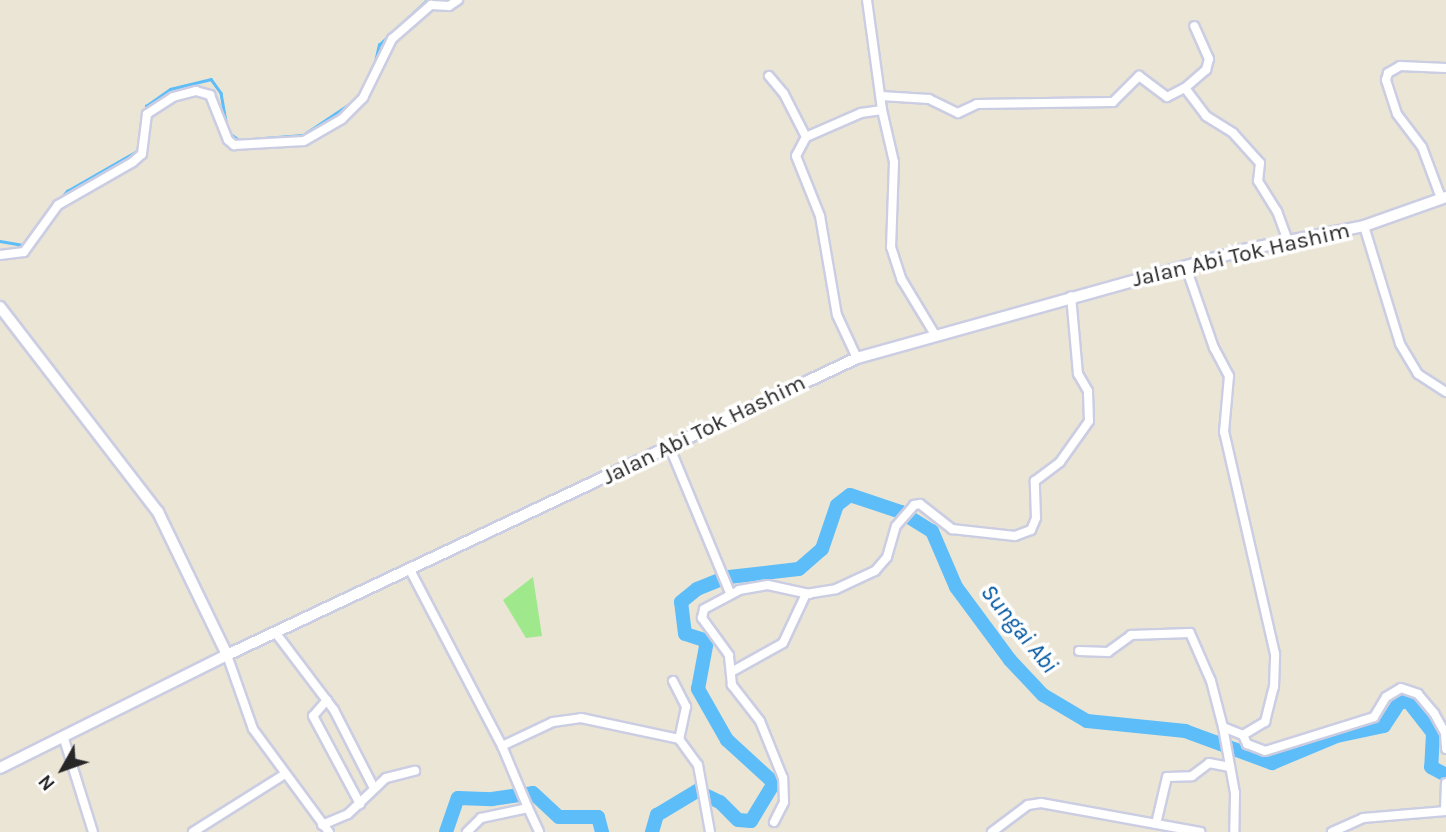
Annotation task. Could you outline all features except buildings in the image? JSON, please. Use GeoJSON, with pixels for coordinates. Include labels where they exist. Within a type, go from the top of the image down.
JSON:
{"type":"FeatureCollection","features":[{"type":"Feature","properties":{"kind":"main road","name":"Jalan Abi Tok Hashim"},"geometry":{"type":"LineString","coordinates":[[0,768],[64,739],[275,632],[856,358],[934,333],[1287,239],[1364,226],[1444,197]]}},
{"type":"Feature","properties":{"kind":"street"},"geometry":{"type":"LineString","coordinates":[[0,255],[24,252],[58,205],[133,162],[142,154],[147,114],[173,97],[196,91],[210,95],[228,140],[234,145],[304,141],[342,119],[363,98],[393,39],[431,5],[449,6],[458,0]]}},
{"type":"Feature","properties":{"kind":"street"},"geometry":{"type":"LineString","coordinates":[[867,0],[881,110],[894,162],[894,260],[934,333]]}},
{"type":"Feature","properties":{"kind":"street"},"geometry":{"type":"LineString","coordinates":[[881,96],[929,99],[958,113],[977,104],[1113,102],[1139,76],[1167,97],[1185,88],[1208,66],[1209,57],[1197,39],[1194,26]]}},
{"type":"Feature","properties":{"kind":"street"},"geometry":{"type":"LineString","coordinates":[[1444,197],[1425,153],[1397,114],[1386,80],[1388,73],[1400,66],[1446,68]]}},
{"type":"Feature","properties":{"kind":"street"},"geometry":{"type":"LineString","coordinates":[[769,76],[790,104],[806,137]]}},
{"type":"Feature","properties":{"kind":"street"},"geometry":{"type":"LineString","coordinates":[[1185,88],[1206,116],[1233,133],[1260,163],[1258,181],[1278,211],[1287,239]]}},
{"type":"Feature","properties":{"kind":"street"},"geometry":{"type":"LineString","coordinates":[[856,358],[834,304],[820,216],[796,156],[806,137],[861,113],[881,110]]}},
{"type":"Feature","properties":{"kind":"street"},"geometry":{"type":"LineString","coordinates":[[1364,226],[1400,344],[1418,374],[1446,392]]}},
{"type":"Feature","properties":{"kind":"street"},"geometry":{"type":"LineString","coordinates":[[1186,267],[1214,348],[1228,370],[1224,432],[1275,654],[1274,687],[1265,722],[1243,736]]}},
{"type":"Feature","properties":{"kind":"street"},"geometry":{"type":"LineString","coordinates":[[733,671],[783,643],[802,598],[836,589],[875,571],[887,557],[899,521],[920,503],[953,529],[1014,536],[1031,530],[1036,518],[1035,481],[1060,463],[1088,421],[1088,391],[1078,374],[1072,296]]}},
{"type":"Feature","properties":{"kind":"street"},"geometry":{"type":"LineString","coordinates":[[0,307],[158,512],[227,655],[246,716],[329,832]]}},
{"type":"Feature","properties":{"kind":"street"},"geometry":{"type":"LineString","coordinates":[[670,447],[730,593]]}},
{"type":"Feature","properties":{"kind":"street"},"geometry":{"type":"LineString","coordinates":[[410,570],[502,746],[539,832]]}},
{"type":"Feature","properties":{"kind":"street"},"geometry":{"type":"LineString","coordinates":[[774,822],[784,802],[783,778],[760,722],[732,685],[733,671],[729,655],[702,618],[704,609],[730,593],[768,585],[809,594]]}},
{"type":"Feature","properties":{"kind":"street"},"geometry":{"type":"LineString","coordinates":[[275,632],[327,700],[374,788]]}},
{"type":"Feature","properties":{"kind":"street"},"geometry":{"type":"LineString","coordinates":[[1079,652],[1108,652],[1131,635],[1190,633],[1211,681],[1223,727],[1237,808],[1234,832]]}},
{"type":"Feature","properties":{"kind":"street"},"geometry":{"type":"LineString","coordinates":[[673,681],[686,707],[679,739]]}},
{"type":"Feature","properties":{"kind":"street"},"geometry":{"type":"LineString","coordinates":[[1223,727],[1243,736],[1247,744],[1265,751],[1374,717],[1386,697],[1401,688],[1418,694],[1434,713],[1445,733],[1446,749]]}},
{"type":"Feature","properties":{"kind":"street"},"geometry":{"type":"LineString","coordinates":[[327,700],[313,716],[360,804]]}},
{"type":"Feature","properties":{"kind":"street"},"geometry":{"type":"LineString","coordinates":[[502,746],[553,722],[581,718],[679,739],[695,758],[710,832]]}},
{"type":"Feature","properties":{"kind":"street"},"geometry":{"type":"LineString","coordinates":[[64,739],[93,832]]}},
{"type":"Feature","properties":{"kind":"street"},"geometry":{"type":"LineString","coordinates":[[1156,824],[1167,777],[1192,775],[1209,763],[1230,767]]}},
{"type":"Feature","properties":{"kind":"street"},"geometry":{"type":"LineString","coordinates":[[322,825],[360,804],[374,788],[397,773],[415,771]]}},
{"type":"Feature","properties":{"kind":"street"},"geometry":{"type":"LineString","coordinates":[[193,832],[285,774]]}},
{"type":"Feature","properties":{"kind":"street"},"geometry":{"type":"LineString","coordinates":[[1332,832],[1363,818],[1445,811],[1446,785]]}},
{"type":"Feature","properties":{"kind":"street"},"geometry":{"type":"LineString","coordinates":[[467,832],[481,818],[526,803]]}},
{"type":"Feature","properties":{"kind":"street"},"geometry":{"type":"LineString","coordinates":[[992,832],[1033,803],[1200,832]]}},
{"type":"Feature","properties":{"kind":"green space"},"geometry":{"type":"Polygon","coordinates":[[[533,577],[542,636],[526,638],[503,600],[533,577]]]}},
{"type":"Feature","properties":{"kind":"waterway"},"geometry":{"type":"LineString","coordinates":[[374,66],[379,45],[427,0]]}},
{"type":"Feature","properties":{"kind":"waterway"},"geometry":{"type":"LineString","coordinates":[[146,112],[146,106],[170,89],[211,79],[221,93],[228,132],[239,140],[303,135],[351,103],[365,88]]}},
{"type":"Feature","properties":{"kind":"waterway"},"geometry":{"type":"LineString","coordinates":[[46,215],[67,191],[139,150]]}},
{"type":"Feature","properties":{"kind":"waterway"},"geometry":{"type":"LineString","coordinates":[[0,241],[23,245],[28,240]]}},
{"type":"Feature","properties":{"kind":"waterway","name":"Sungai Abi"},"geometry":{"type":"LineString","coordinates":[[729,577],[799,569],[822,549],[837,505],[850,495],[901,512],[932,531],[956,587],[1010,660],[1043,695],[1087,721],[1185,731],[1272,763],[1337,736],[1384,726],[1399,703],[1408,701],[1433,733],[1431,767],[1446,775]]}},
{"type":"Feature","properties":{"kind":"waterway","name":"Sungai Abi"},"geometry":{"type":"LineString","coordinates":[[652,832],[657,815],[697,791],[720,802],[738,820],[751,821],[774,783],[727,740],[698,689],[707,641],[685,634],[681,602],[697,589],[719,580]]}},
{"type":"Feature","properties":{"kind":"waterway","name":"Sungai Abi"},"geometry":{"type":"LineString","coordinates":[[446,832],[458,798],[492,799],[533,793],[559,817],[598,817],[602,832]]}}]}
